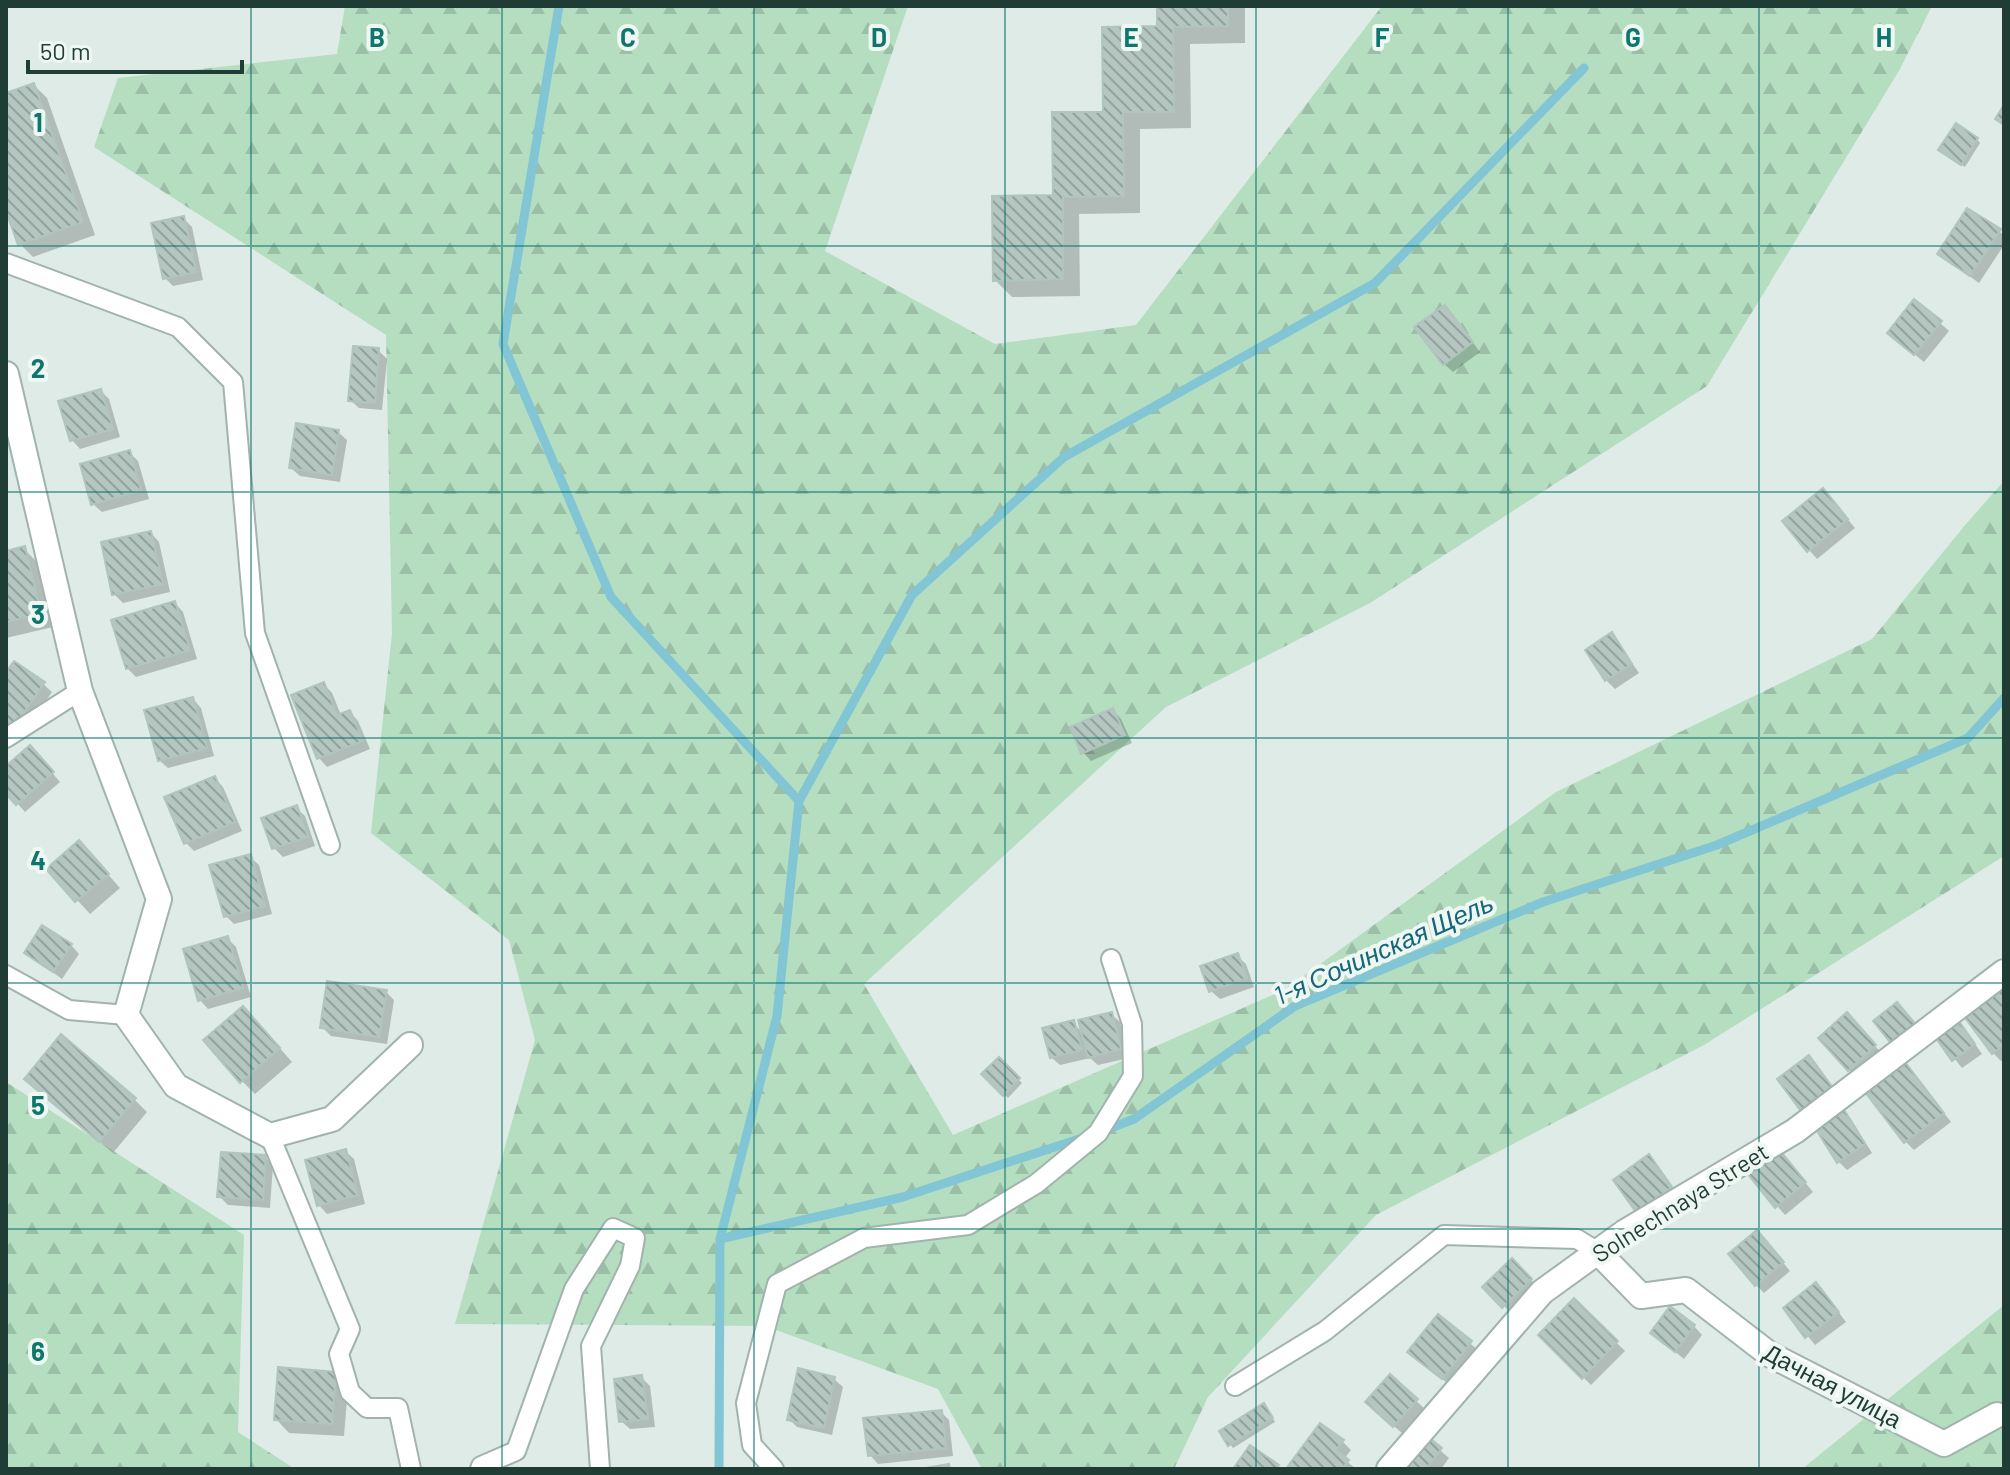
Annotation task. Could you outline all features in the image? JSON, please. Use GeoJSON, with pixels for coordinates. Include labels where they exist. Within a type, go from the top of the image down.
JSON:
{"type":"FeatureCollection","features":[{"type":"Feature","properties":{"kind":"street"},"geometry":{"type":"LineString","coordinates":[[6,374],[80,691],[159,899],[126,1015],[176,1086],[270,1136],[332,1119],[410,1045]]}},
{"type":"Feature","properties":{"kind":"street","name":"Solnechnaya Street"},"geometry":{"type":"LineString","coordinates":[[1389,1469],[1542,1292],[1625,1232],[1795,1131],[2004,972]]}},
{"type":"Feature","properties":{"kind":"street","name":"Дачная улица"},"geometry":{"type":"LineString","coordinates":[[1598,1252],[1641,1296],[1686,1290],[1769,1354],[1944,1444],[1997,1415]]}},
{"type":"Feature","properties":{"kind":"lane"},"geometry":{"type":"LineString","coordinates":[[6,263],[178,327],[233,382],[255,633],[330,845]]}},
{"type":"Feature","properties":{"kind":"lane"},"geometry":{"type":"LineString","coordinates":[[6,738],[80,691]]}},
{"type":"Feature","properties":{"kind":"lane"},"geometry":{"type":"LineString","coordinates":[[774,1469],[752,1445],[746,1403],[777,1284],[864,1238],[968,1225],[1036,1184],[1098,1133],[1133,1076],[1132,1024],[1111,959]]}},
{"type":"Feature","properties":{"kind":"lane"},"geometry":{"type":"LineString","coordinates":[[6,975],[69,1010],[126,1015]]}},
{"type":"Feature","properties":{"kind":"lane"},"geometry":{"type":"LineString","coordinates":[[270,1136],[350,1329],[339,1354],[350,1392],[367,1408],[398,1408],[411,1469]]}},
{"type":"Feature","properties":{"kind":"lane"},"geometry":{"type":"LineString","coordinates":[[480,1469],[516,1451],[574,1289],[613,1228],[635,1238],[630,1266],[591,1346],[600,1469]]}},
{"type":"Feature","properties":{"kind":"lane"},"geometry":{"type":"LineString","coordinates":[[1235,1386],[1325,1331],[1444,1235],[1577,1239],[1598,1252]]}},
{"type":"Feature","properties":{"kind":"green space"},"geometry":{"type":"Polygon","coordinates":[[[345,6],[908,6],[825,251],[995,344],[1136,325],[1382,6],[1932,6],[1900,69],[1707,386],[1370,603],[1166,707],[864,984],[953,1135],[1286,989],[1556,792],[1872,639],[2004,481],[2004,856],[1704,1045],[1376,1215],[1208,1397],[1174,1469],[982,1469],[938,1389],[765,1326],[455,1324],[535,1040],[509,940],[371,833],[392,633],[386,335],[94,147],[118,78],[337,54],[345,6]]]}},
{"type":"Feature","properties":{"kind":"green space"},"geometry":{"type":"Polygon","coordinates":[[[6,1082],[244,1235],[238,1432],[295,1469],[6,1469],[6,1082]]]}},
{"type":"Feature","properties":{"kind":"green space"},"geometry":{"type":"Polygon","coordinates":[[[2004,1305],[2004,1469],[1802,1469],[2004,1305]]]}},
{"type":"Feature","properties":{"kind":"building"},"geometry":{"type":"Polygon","coordinates":[[[1157,6],[1228,6],[1228,26],[1173,27],[1174,112],[1123,112],[1124,196],[1063,197],[1063,279],[993,281],[992,196],[1053,195],[1052,112],[1103,112],[1102,27],[1157,26],[1157,6]]]}},
{"type":"Feature","properties":{"kind":"building"},"geometry":{"type":"Polygon","coordinates":[[[34,83],[83,222],[18,245],[6,211],[6,93],[34,83]]]}},
{"type":"Feature","properties":{"kind":"building"},"geometry":{"type":"Polygon","coordinates":[[[2004,105],[2004,125],[1995,119],[2004,105]]]}},
{"type":"Feature","properties":{"kind":"building"},"geometry":{"type":"Polygon","coordinates":[[[1956,123],[1978,138],[1961,165],[1938,150],[1956,123]]]}},
{"type":"Feature","properties":{"kind":"building"},"geometry":{"type":"Polygon","coordinates":[[[1967,208],[2001,229],[1970,276],[1937,254],[1967,208]]]}},
{"type":"Feature","properties":{"kind":"building"},"geometry":{"type":"Polygon","coordinates":[[[184,216],[196,272],[163,279],[151,223],[184,216]]]}},
{"type":"Feature","properties":{"kind":"building"},"geometry":{"type":"Polygon","coordinates":[[[1914,299],[1942,321],[1914,355],[1887,333],[1914,299]]]}},
{"type":"Feature","properties":{"kind":"building"},"geometry":{"type":"Polygon","coordinates":[[[1445,305],[1473,342],[1443,365],[1414,327],[1445,305]]]}},
{"type":"Feature","properties":{"kind":"building"},"geometry":{"type":"Polygon","coordinates":[[[353,346],[379,348],[375,403],[348,401],[353,346]]]}},
{"type":"Feature","properties":{"kind":"building"},"geometry":{"type":"Polygon","coordinates":[[[101,389],[113,429],[70,441],[58,401],[101,389]]]}},
{"type":"Feature","properties":{"kind":"building"},"geometry":{"type":"Polygon","coordinates":[[[296,423],[339,430],[332,475],[289,468],[296,423]]]}},
{"type":"Feature","properties":{"kind":"building"},"geometry":{"type":"Polygon","coordinates":[[[130,450],[141,490],[91,505],[80,464],[130,450]]]}},
{"type":"Feature","properties":{"kind":"building"},"geometry":{"type":"Polygon","coordinates":[[[1823,488],[1848,519],[1807,552],[1782,521],[1823,488]]]}},
{"type":"Feature","properties":{"kind":"building"},"geometry":{"type":"Polygon","coordinates":[[[151,531],[163,584],[112,595],[101,542],[151,531]]]}},
{"type":"Feature","properties":{"kind":"building"},"geometry":{"type":"Polygon","coordinates":[[[25,546],[41,614],[6,622],[6,551],[25,546]]]}},
{"type":"Feature","properties":{"kind":"building"},"geometry":{"type":"Polygon","coordinates":[[[175,601],[190,650],[126,669],[111,620],[175,601]]]}},
{"type":"Feature","properties":{"kind":"building"},"geometry":{"type":"Polygon","coordinates":[[[1612,632],[1632,664],[1605,681],[1585,650],[1612,632]]]}},
{"type":"Feature","properties":{"kind":"building"},"geometry":{"type":"Polygon","coordinates":[[[14,661],[45,682],[11,731],[6,728],[6,672],[14,661]]]}},
{"type":"Feature","properties":{"kind":"building"},"geometry":{"type":"Polygon","coordinates":[[[324,682],[337,715],[350,710],[363,741],[317,759],[291,695],[324,682]]]}},
{"type":"Feature","properties":{"kind":"building"},"geometry":{"type":"Polygon","coordinates":[[[193,697],[207,748],[158,761],[144,710],[193,697]]]}},
{"type":"Feature","properties":{"kind":"building"},"geometry":{"type":"Polygon","coordinates":[[[1113,708],[1125,735],[1081,754],[1070,727],[1113,708]]]}},
{"type":"Feature","properties":{"kind":"building"},"geometry":{"type":"Polygon","coordinates":[[[30,745],[54,772],[16,805],[6,794],[6,766],[30,745]]]}},
{"type":"Feature","properties":{"kind":"building"},"geometry":{"type":"Polygon","coordinates":[[[215,776],[235,822],[184,844],[164,797],[215,776]]]}},
{"type":"Feature","properties":{"kind":"building"},"geometry":{"type":"Polygon","coordinates":[[[297,805],[308,837],[272,849],[261,818],[297,805]]]}},
{"type":"Feature","properties":{"kind":"building"},"geometry":{"type":"Polygon","coordinates":[[[79,840],[109,874],[75,902],[46,869],[79,840]]]}},
{"type":"Feature","properties":{"kind":"building"},"geometry":{"type":"Polygon","coordinates":[[[251,854],[265,906],[224,917],[209,865],[251,854]]]}},
{"type":"Feature","properties":{"kind":"building"},"geometry":{"type":"Polygon","coordinates":[[[42,925],[72,944],[53,972],[24,953],[42,925]]]}},
{"type":"Feature","properties":{"kind":"building"},"geometry":{"type":"Polygon","coordinates":[[[228,936],[243,988],[198,1001],[183,949],[228,936]]]}},
{"type":"Feature","properties":{"kind":"building"},"geometry":{"type":"Polygon","coordinates":[[[1238,953],[1247,978],[1209,992],[1200,966],[1238,953]]]}},
{"type":"Feature","properties":{"kind":"building"},"geometry":{"type":"Polygon","coordinates":[[[327,981],[387,990],[379,1037],[320,1028],[327,981]]]}},
{"type":"Feature","properties":{"kind":"building"},"geometry":{"type":"Polygon","coordinates":[[[1998,984],[2004,992],[2004,1045],[1992,1054],[1960,1011],[1998,984]]]}},
{"type":"Feature","properties":{"kind":"building"},"geometry":{"type":"Polygon","coordinates":[[[1897,1002],[1918,1027],[1894,1047],[1873,1021],[1897,1002]]]}},
{"type":"Feature","properties":{"kind":"building"},"geometry":{"type":"Polygon","coordinates":[[[243,1006],[280,1048],[240,1083],[203,1040],[243,1006]]]}},
{"type":"Feature","properties":{"kind":"building"},"geometry":{"type":"Polygon","coordinates":[[[1112,1012],[1121,1049],[1088,1058],[1078,1020],[1112,1012]]]}},
{"type":"Feature","properties":{"kind":"building"},"geometry":{"type":"Polygon","coordinates":[[[1847,1012],[1876,1045],[1848,1071],[1818,1038],[1847,1012]]]}},
{"type":"Feature","properties":{"kind":"building"},"geometry":{"type":"Polygon","coordinates":[[[1956,1017],[1975,1044],[1952,1061],[1933,1034],[1956,1017]]]}},
{"type":"Feature","properties":{"kind":"building"},"geometry":{"type":"Polygon","coordinates":[[[1074,1020],[1082,1050],[1050,1058],[1042,1028],[1074,1020]]]}},
{"type":"Feature","properties":{"kind":"building"},"geometry":{"type":"Polygon","coordinates":[[[61,1034],[136,1098],[99,1142],[24,1079],[61,1034]]]}},
{"type":"Feature","properties":{"kind":"building"},"geometry":{"type":"Polygon","coordinates":[[[1809,1055],[1833,1088],[1801,1111],[1777,1079],[1809,1055]]]}},
{"type":"Feature","properties":{"kind":"building"},"geometry":{"type":"Polygon","coordinates":[[[999,1057],[1020,1078],[1003,1096],[981,1074],[999,1057]]]}},
{"type":"Feature","properties":{"kind":"building"},"geometry":{"type":"Polygon","coordinates":[[[1905,1062],[1944,1113],[1904,1143],[1865,1092],[1905,1062]]]}},
{"type":"Feature","properties":{"kind":"building"},"geometry":{"type":"Polygon","coordinates":[[[1843,1108],[1865,1144],[1837,1163],[1814,1126],[1843,1108]]]}},
{"type":"Feature","properties":{"kind":"building"},"geometry":{"type":"Polygon","coordinates":[[[1777,1147],[1806,1182],[1775,1208],[1746,1172],[1777,1147]]]}},
{"type":"Feature","properties":{"kind":"building"},"geometry":{"type":"Polygon","coordinates":[[[346,1149],[358,1195],[317,1206],[305,1160],[346,1149]]]}},
{"type":"Feature","properties":{"kind":"building"},"geometry":{"type":"Polygon","coordinates":[[[221,1152],[266,1155],[263,1200],[217,1197],[221,1152]]]}},
{"type":"Feature","properties":{"kind":"building"},"geometry":{"type":"Polygon","coordinates":[[[1649,1154],[1672,1187],[1636,1212],[1613,1180],[1649,1154]]]}},
{"type":"Feature","properties":{"kind":"building"},"geometry":{"type":"Polygon","coordinates":[[[1757,1230],[1784,1262],[1755,1286],[1728,1254],[1757,1230]]]}},
{"type":"Feature","properties":{"kind":"building"},"geometry":{"type":"Polygon","coordinates":[[[1512,1258],[1532,1279],[1502,1308],[1482,1287],[1512,1258]]]}},
{"type":"Feature","properties":{"kind":"building"},"geometry":{"type":"Polygon","coordinates":[[[1816,1282],[1839,1312],[1805,1338],[1783,1308],[1816,1282]]]}},
{"type":"Feature","properties":{"kind":"building"},"geometry":{"type":"Polygon","coordinates":[[[1574,1298],[1618,1341],[1582,1379],[1538,1335],[1574,1298]]]}},
{"type":"Feature","properties":{"kind":"building"},"geometry":{"type":"Polygon","coordinates":[[[1670,1306],[1695,1325],[1675,1352],[1650,1333],[1670,1306]]]}},
{"type":"Feature","properties":{"kind":"building"},"geometry":{"type":"Polygon","coordinates":[[[1438,1314],[1472,1341],[1442,1379],[1407,1352],[1438,1314]]]}},
{"type":"Feature","properties":{"kind":"building"},"geometry":{"type":"Polygon","coordinates":[[[278,1367],[336,1372],[332,1424],[274,1420],[278,1367]]]}},
{"type":"Feature","properties":{"kind":"building"},"geometry":{"type":"Polygon","coordinates":[[[798,1368],[835,1377],[824,1428],[787,1420],[798,1368]]]}},
{"type":"Feature","properties":{"kind":"building"},"geometry":{"type":"Polygon","coordinates":[[[1390,1374],[1418,1399],[1393,1427],[1365,1402],[1390,1374]]]}},
{"type":"Feature","properties":{"kind":"building"},"geometry":{"type":"Polygon","coordinates":[[[642,1375],[648,1419],[619,1422],[614,1379],[642,1375]]]}},
{"type":"Feature","properties":{"kind":"building"},"geometry":{"type":"Polygon","coordinates":[[[1264,1403],[1273,1418],[1228,1446],[1219,1431],[1264,1403]]]}},
{"type":"Feature","properties":{"kind":"building"},"geometry":{"type":"Polygon","coordinates":[[[942,1410],[946,1448],[868,1456],[863,1418],[942,1410]]]}},
{"type":"Feature","properties":{"kind":"building"},"geometry":{"type":"Polygon","coordinates":[[[1320,1423],[1344,1440],[1336,1450],[1349,1460],[1342,1469],[1292,1469],[1288,1466],[1320,1423]]]}},
{"type":"Feature","properties":{"kind":"building"},"geometry":{"type":"Polygon","coordinates":[[[1427,1436],[1442,1448],[1426,1469],[1400,1469],[1427,1436]]]}},
{"type":"Feature","properties":{"kind":"building"},"geometry":{"type":"Polygon","coordinates":[[[1250,1445],[1279,1465],[1276,1469],[1233,1469],[1250,1445]]]}},
{"type":"Feature","properties":{"kind":"building"},"geometry":{"type":"Polygon","coordinates":[[[949,1464],[950,1469],[920,1469],[949,1464]]]}},
{"type":"Feature","properties":{"kind":"waterway"},"geometry":{"type":"LineString","coordinates":[[559,6],[503,344],[611,597],[799,801],[777,1016],[720,1239]]}},
{"type":"Feature","properties":{"kind":"waterway"},"geometry":{"type":"LineString","coordinates":[[799,801],[912,595],[1064,457],[1375,283],[1584,68]]}},
{"type":"Feature","properties":{"kind":"waterway","name":"1-я Сочинская Щель"},"geometry":{"type":"LineString","coordinates":[[1103,1131],[1134,1119],[1295,1006],[1543,902],[1717,845],[1968,738],[2004,698]]}},
{"type":"Feature","properties":{"kind":"waterway","name":"1-я Сочинская Щель"},"geometry":{"type":"LineString","coordinates":[[719,1469],[720,1239],[903,1197],[1085,1137]]}}]}
